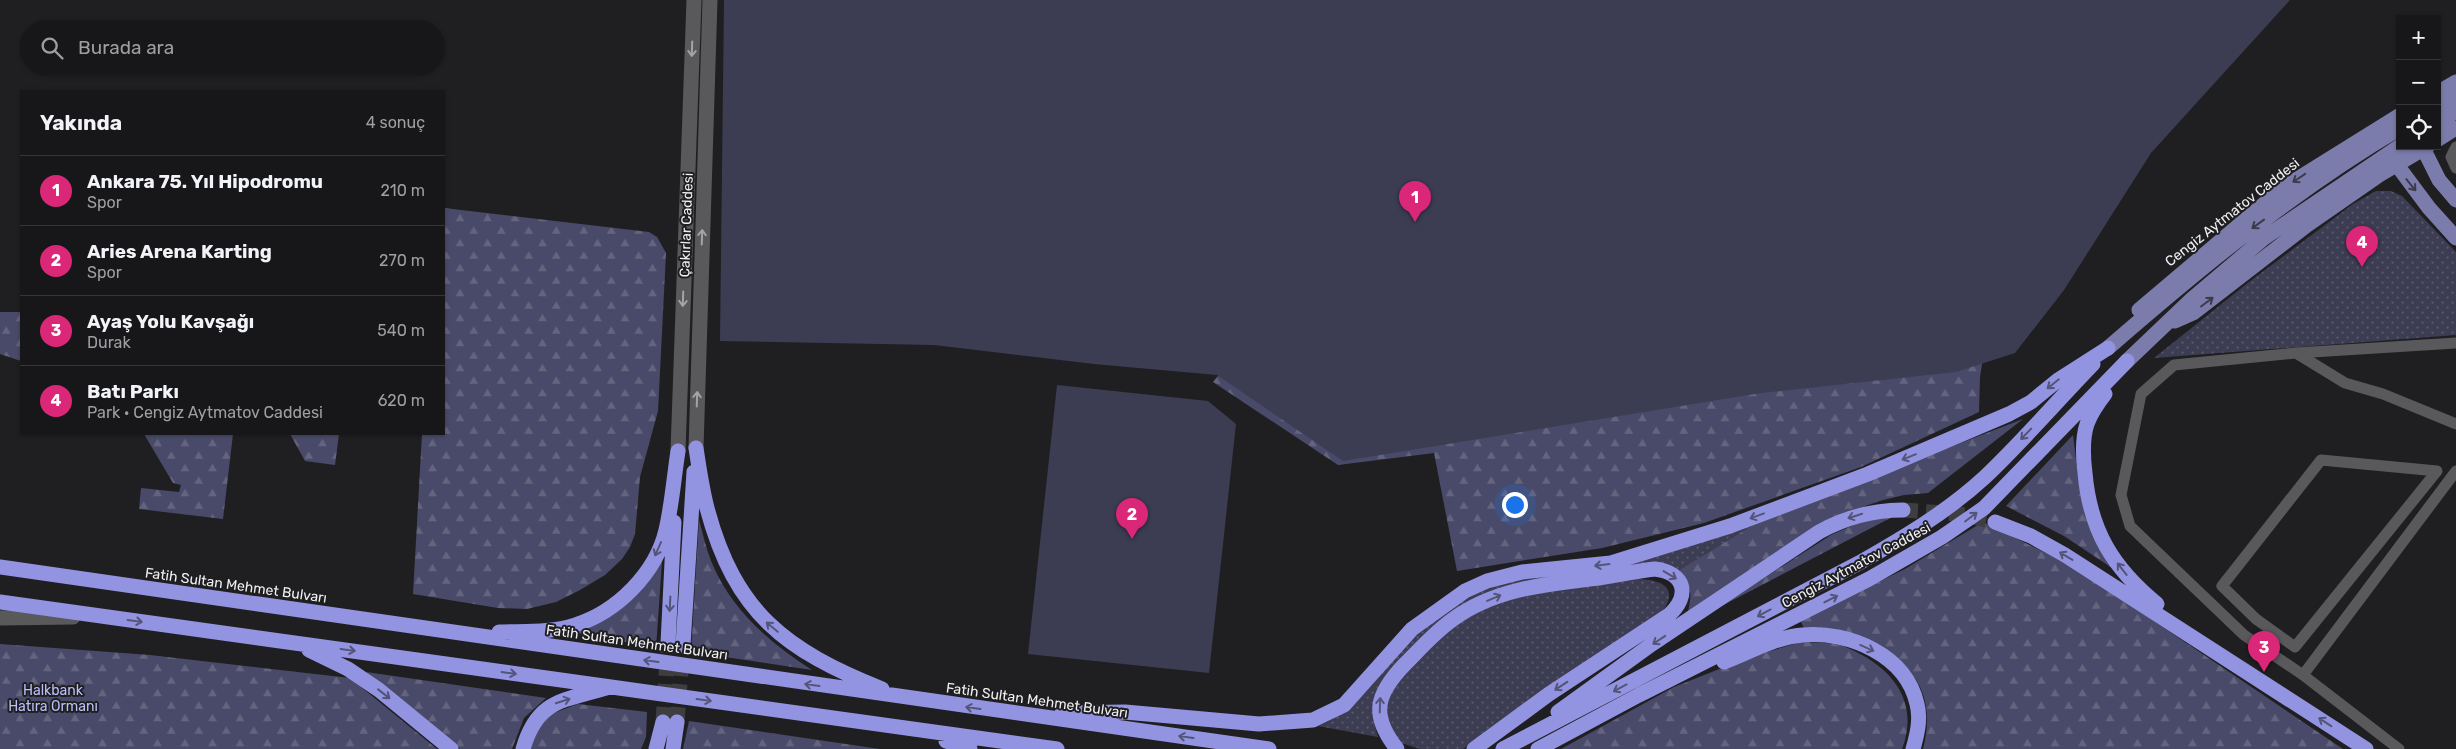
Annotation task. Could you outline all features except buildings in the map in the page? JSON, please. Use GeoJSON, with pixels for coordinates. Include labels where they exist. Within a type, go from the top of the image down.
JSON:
{"type":"FeatureCollection","features":[{"type":"Feature","properties":{"kind":"highway"},"geometry":{"type":"LineString","coordinates":[[1010,713],[1125,712],[1259,724],[1290,724],[1312,720],[1344,705],[1412,629],[1465,591],[1487,581],[1522,572],[1611,564],[1730,526],[1812,495],[2008,414],[2031,402],[2058,380],[2108,348]]}},
{"type":"Feature","properties":{"kind":"highway","name":"Cengiz Aytmatov Caddesi"},"geometry":{"type":"LineString","coordinates":[[1509,746],[1859,563],[1914,531],[1950,506],[1985,477],[2108,348]]}},
{"type":"Feature","properties":{"kind":"highway"},"geometry":{"type":"LineString","coordinates":[[2127,361],[2098,404],[2086,426],[2083,462],[2091,517],[2120,568],[2138,588],[2211,647]]}},
{"type":"Feature","properties":{"kind":"highway","name":"Cengiz Aytmatov Caddesi"},"geometry":{"type":"LineString","coordinates":[[1538,749],[1639,695],[1869,579],[1966,521],[2005,488],[2127,361]]}},
{"type":"Feature","properties":{"kind":"highway"},"geometry":{"type":"LineString","coordinates":[[678,451],[676,644],[696,448]]}},
{"type":"Feature","properties":{"kind":"highway"},"geometry":{"type":"LineString","coordinates":[[696,448],[706,507],[716,538],[730,570],[745,597],[764,620],[789,642],[817,660],[846,674],[907,698]]}},
{"type":"Feature","properties":{"kind":"highway"},"geometry":{"type":"LineString","coordinates":[[462,633],[553,630],[574,625],[597,616],[616,604],[647,571],[663,538],[678,451]]}},
{"type":"Feature","properties":{"kind":"highway"},"geometry":{"type":"LineString","coordinates":[[1509,746],[1652,644],[1819,532],[1835,523],[1879,510],[1903,510]]}},
{"type":"Feature","properties":{"kind":"highway"},"geometry":{"type":"LineString","coordinates":[[1996,522],[2031,536],[2065,555],[2211,647],[2366,749]]}},
{"type":"Feature","properties":{"kind":"highway","name":"Fatih Sultan Mehmet Bulvarı"},"geometry":{"type":"LineString","coordinates":[[0,567],[1269,749]]}},
{"type":"Feature","properties":{"kind":"highway"},"geometry":{"type":"LineString","coordinates":[[1397,749],[1381,725],[1380,697],[1395,675],[1437,631],[1453,619],[1498,595],[1521,588],[1655,569],[1672,574],[1677,578],[1683,591],[1678,607],[1549,694],[1474,749]]}},
{"type":"Feature","properties":{"kind":"highway"},"geometry":{"type":"LineString","coordinates":[[0,602],[1057,749]]}},
{"type":"Feature","properties":{"kind":"highway"},"geometry":{"type":"LineString","coordinates":[[1639,695],[1780,640],[1801,635],[1841,637],[1883,656],[1894,665],[1906,680],[1915,695],[1919,714],[1917,734],[1912,749]]}},
{"type":"Feature","properties":{"kind":"highway"},"geometry":{"type":"LineString","coordinates":[[296,643],[348,669],[379,690],[451,749]]}},
{"type":"Feature","properties":{"kind":"highway"},"geometry":{"type":"LineString","coordinates":[[523,749],[529,730],[538,715],[553,704],[611,687]]}},
{"type":"Feature","properties":{"kind":"highway"},"geometry":{"type":"LineString","coordinates":[[656,749],[670,722],[673,749]]}},
{"type":"Feature","properties":{"kind":"highway"},"geometry":{"type":"LineString","coordinates":[[914,730],[970,749]]}},
{"type":"Feature","properties":{"kind":"main road","name":"Çakırlar Caddesi"},"geometry":{"type":"LineString","coordinates":[[678,451],[694,0]]}},
{"type":"Feature","properties":{"kind":"main road","name":"Çakırlar Caddesi"},"geometry":{"type":"LineString","coordinates":[[696,448],[710,0]]}},
{"type":"Feature","properties":{"kind":"main road"},"geometry":{"type":"LineString","coordinates":[[2441,91],[2456,82]]}},
{"type":"Feature","properties":{"kind":"main road"},"geometry":{"type":"LineString","coordinates":[[2439,105],[2456,95]]}},
{"type":"Feature","properties":{"kind":"main road"},"geometry":{"type":"LineString","coordinates":[[2441,119],[2456,111]]}},
{"type":"Feature","properties":{"kind":"main road","name":"Cengiz Aytmatov Caddesi"},"geometry":{"type":"LineString","coordinates":[[2123,335],[2140,309],[2156,294],[2284,188],[2396,117]]}},
{"type":"Feature","properties":{"kind":"main road"},"geometry":{"type":"LineString","coordinates":[[2441,124],[2456,128]]}},
{"type":"Feature","properties":{"kind":"main road"},"geometry":{"type":"LineString","coordinates":[[2441,137],[2456,128]]}},
{"type":"Feature","properties":{"kind":"main road"},"geometry":{"type":"LineString","coordinates":[[2375,130],[2396,166],[2456,238]]}},
{"type":"Feature","properties":{"kind":"main road","name":"Cengiz Aytmatov Caddesi"},"geometry":{"type":"LineString","coordinates":[[2108,348],[2244,234],[2289,201],[2396,131]]}},
{"type":"Feature","properties":{"kind":"main road","name":"Cengiz Aytmatov Caddesi"},"geometry":{"type":"LineString","coordinates":[[2127,361],[2192,299],[2264,238],[2396,149]]}},
{"type":"Feature","properties":{"kind":"main road","name":"Cengiz Aytmatov Caddesi"},"geometry":{"type":"LineString","coordinates":[[2165,326],[2193,313],[2307,225],[2354,192],[2420,150]]}},
{"type":"Feature","properties":{"kind":"main road"},"geometry":{"type":"LineString","coordinates":[[2426,150],[2439,180],[2456,200]]}},
{"type":"Feature","properties":{"kind":"main road"},"geometry":{"type":"LineString","coordinates":[[2329,159],[2344,155],[2355,159],[2360,164],[2363,175],[2362,182],[2354,192]]}},
{"type":"Feature","properties":{"kind":"main road"},"geometry":{"type":"LineString","coordinates":[[681,363],[698,363]]}},
{"type":"Feature","properties":{"kind":"main road"},"geometry":{"type":"LineString","coordinates":[[0,618],[106,617]]}},
{"type":"Feature","properties":{"kind":"street"},"geometry":{"type":"LineString","coordinates":[[2456,147],[2451,157],[2456,168]]}},
{"type":"Feature","properties":{"kind":"street"},"geometry":{"type":"LineString","coordinates":[[2399,749],[2303,675],[2244,635],[2130,526],[2121,494],[2142,394],[2174,365],[2456,343]]}},
{"type":"Feature","properties":{"kind":"street"},"geometry":{"type":"LineString","coordinates":[[2296,354],[2345,383],[2383,394],[2456,424]]}},
{"type":"Feature","properties":{"kind":"street"},"geometry":{"type":"LineString","coordinates":[[2321,460],[2438,471],[2295,647],[2256,619],[2222,586],[2321,460]]}},
{"type":"Feature","properties":{"kind":"street"},"geometry":{"type":"LineString","coordinates":[[2303,675],[2456,472]]}},
{"type":"Feature","properties":{"kind":"street"},"geometry":{"type":"LineString","coordinates":[[2244,635],[2256,619]]}},
{"type":"Feature","properties":{"kind":"shaded area"},"geometry":{"type":"Polygon","coordinates":[[[724,0],[2290,0],[2151,153],[2064,290],[2015,353],[1956,372],[1761,393],[1343,461],[1217,375],[1094,364],[934,345],[720,341],[724,0]]]}},
{"type":"Feature","properties":{"kind":"shaded area"},"geometry":{"type":"Polygon","coordinates":[[[2376,191],[2391,191],[2402,196],[2456,252],[2456,335],[2154,358],[2249,282],[2353,204],[2376,191]]]}},
{"type":"Feature","properties":{"kind":"shaded area"},"geometry":{"type":"Polygon","coordinates":[[[1057,385],[1208,401],[1236,424],[1209,673],[1028,654],[1057,385]]]}},
{"type":"Feature","properties":{"kind":"shaded area"},"geometry":{"type":"Polygon","coordinates":[[[1761,520],[1679,570],[1672,567],[1474,601],[1377,690],[1373,713],[1378,737],[1318,726],[1333,719],[1359,698],[1424,627],[1462,601],[1493,586],[1761,520]]]}},
{"type":"Feature","properties":{"kind":"shaded area"},"geometry":{"type":"Polygon","coordinates":[[[1632,579],[1650,580],[1664,585],[1668,590],[1669,596],[1661,613],[1463,749],[1420,749],[1401,743],[1390,730],[1385,705],[1395,683],[1456,624],[1516,595],[1632,579]]]}},
{"type":"Feature","properties":{"kind":"green space"},"geometry":{"type":"Polygon","coordinates":[[[445,208],[649,232],[657,237],[666,253],[658,411],[640,477],[635,534],[630,547],[622,559],[605,575],[580,590],[556,602],[527,609],[498,608],[413,594],[422,435],[445,435],[445,208]]]}},
{"type":"Feature","properties":{"kind":"green space"},"geometry":{"type":"Polygon","coordinates":[[[0,312],[20,312],[20,361],[0,354],[0,312]]]}},
{"type":"Feature","properties":{"kind":"green space"},"geometry":{"type":"Polygon","coordinates":[[[1270,312],[1988,327],[1980,377],[1979,412],[1861,467],[1704,523],[1602,548],[1457,571],[1434,453],[1338,465],[1213,382],[1270,312]]]}},
{"type":"Feature","properties":{"kind":"green space"},"geometry":{"type":"Polygon","coordinates":[[[2023,419],[1928,493],[1904,495],[1883,500],[1841,514],[1688,612],[1690,600],[1689,585],[1679,570],[1761,520],[2023,419]]]}},
{"type":"Feature","properties":{"kind":"green space"},"geometry":{"type":"Polygon","coordinates":[[[145,435],[233,435],[223,519],[139,509],[141,488],[179,492],[181,485],[173,483],[145,435]]]}},
{"type":"Feature","properties":{"kind":"green space"},"geometry":{"type":"Polygon","coordinates":[[[291,435],[339,435],[335,465],[305,461],[291,435]]]}},
{"type":"Feature","properties":{"kind":"green space"},"geometry":{"type":"Polygon","coordinates":[[[2073,435],[2079,484],[2112,568],[2064,536],[2006,506],[2073,435]]]}},
{"type":"Feature","properties":{"kind":"green space"},"geometry":{"type":"Polygon","coordinates":[[[1898,514],[1714,610],[1831,535],[1865,520],[1898,514]]]}},
{"type":"Feature","properties":{"kind":"green space"},"geometry":{"type":"Polygon","coordinates":[[[699,520],[711,561],[719,579],[740,610],[766,636],[812,670],[691,652],[699,520]]]}},
{"type":"Feature","properties":{"kind":"green space"},"geometry":{"type":"Polygon","coordinates":[[[1983,522],[2074,567],[2343,749],[1923,749],[1927,714],[1924,699],[1919,685],[1900,661],[1887,652],[1847,632],[1804,628],[1800,620],[1905,569],[1983,522]]]}},
{"type":"Feature","properties":{"kind":"green space"},"geometry":{"type":"Polygon","coordinates":[[[663,547],[656,648],[568,631],[598,619],[663,547]]]}},
{"type":"Feature","properties":{"kind":"green space"},"geometry":{"type":"Polygon","coordinates":[[[1801,642],[1828,643],[1843,646],[1860,654],[1887,673],[1904,699],[1907,714],[1907,731],[1902,749],[1561,749],[1674,687],[1747,658],[1801,642]]]}},
{"type":"Feature","properties":{"kind":"green space","name":"Halkbank Hatıra Ormanı"},"geometry":{"type":"Polygon","coordinates":[[[0,644],[150,655],[350,678],[437,749],[0,749],[0,644]]]}},
{"type":"Feature","properties":{"kind":"green space"},"geometry":{"type":"Polygon","coordinates":[[[366,672],[546,698],[524,718],[512,749],[460,749],[366,672]]]}},
{"type":"Feature","properties":{"kind":"green space"},"geometry":{"type":"Polygon","coordinates":[[[578,704],[647,712],[646,737],[641,749],[531,749],[531,737],[551,714],[578,704]]]}},
{"type":"Feature","properties":{"kind":"green space"},"geometry":{"type":"Polygon","coordinates":[[[689,721],[880,749],[683,749],[689,721]]]}},
{"type":"Feature","properties":{"kind":"tunnel"},"geometry":{"type":"LineString","coordinates":[[1903,510],[1960,514],[1995,522]]}},
{"type":"Feature","properties":{"kind":"tunnel"},"geometry":{"type":"LineString","coordinates":[[663,722],[668,643]]}},
{"type":"Feature","properties":{"kind":"tunnel"},"geometry":{"type":"LineString","coordinates":[[677,722],[683,645]]}},
{"type":"Feature","properties":{"kind":"place","name":"Ankara 75. Yıl Hipodromu"},"geometry":{"type":"Point","coordinates":[1415,222]}},
{"type":"Feature","properties":{"kind":"place","name":"Batı Parkı"},"geometry":{"type":"Point","coordinates":[2362,267]}},
{"type":"Feature","properties":{"kind":"place","name":"Aries Arena Karting"},"geometry":{"type":"Point","coordinates":[1132,539]}},
{"type":"Feature","properties":{"kind":"place","name":"Ayaş Yolu Kavşağı"},"geometry":{"type":"Point","coordinates":[2264,672]}}]}
